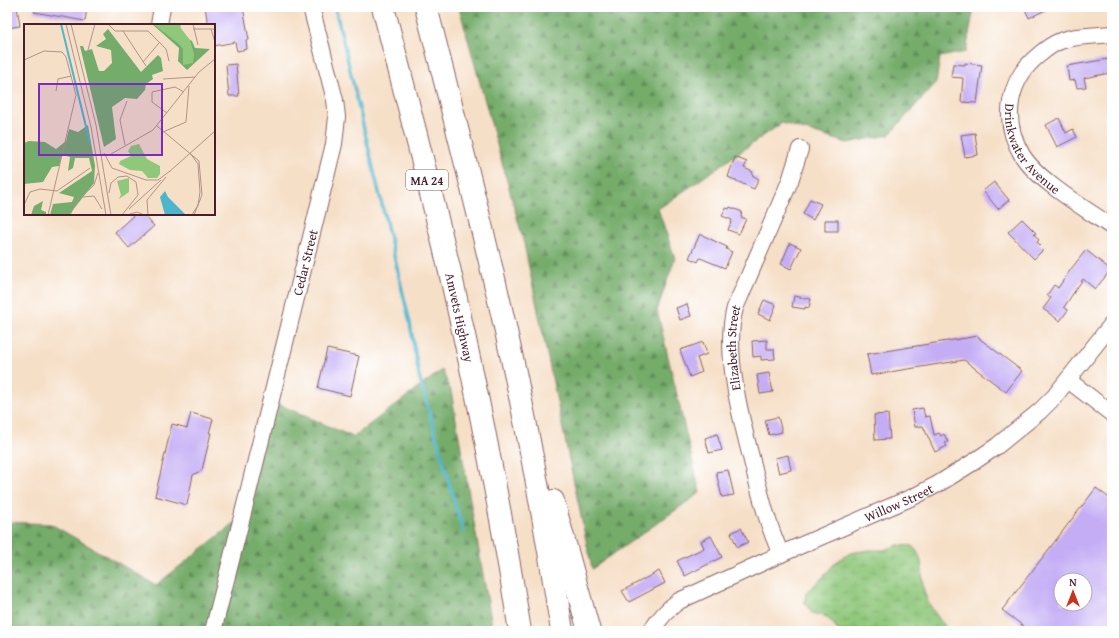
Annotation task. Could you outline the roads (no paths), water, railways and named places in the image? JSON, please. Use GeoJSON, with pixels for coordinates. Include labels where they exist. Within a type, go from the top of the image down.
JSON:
{"type":"FeatureCollection","features":[{"type":"Feature","properties":{"kind":"highway","name":"Amvets Highway"},"geometry":{"type":"LineString","coordinates":[[383,7],[440,230],[458,307],[493,473],[519,627]]}},
{"type":"Feature","properties":{"kind":"highway","name":"MA 24"},"geometry":{"type":"LineString","coordinates":[[426,7],[476,202],[504,320],[538,489],[562,631]]}},
{"type":"Feature","properties":{"kind":"highway"},"geometry":{"type":"LineString","coordinates":[[504,320],[589,631]]}},
{"type":"Feature","properties":{"kind":"street"},"geometry":{"type":"LineString","coordinates":[[159,24],[162,7]]}},
{"type":"Feature","properties":{"kind":"street","name":"Cedar Street"},"geometry":{"type":"LineString","coordinates":[[213,631],[334,144],[337,117],[335,96],[311,7]]}},
{"type":"Feature","properties":{"kind":"street","name":"Drinkwater Avenue"},"geometry":{"type":"LineString","coordinates":[[1112,34],[1064,40],[1050,46],[1027,66],[1018,80],[1012,95],[1010,111],[1016,141],[1023,155],[1035,169],[1057,189],[1112,228]]}},
{"type":"Feature","properties":{"kind":"street","name":"Elizabeth Street"},"geometry":{"type":"LineString","coordinates":[[781,554],[767,521],[743,425],[733,369],[731,327],[735,308],[790,181],[800,149]]}},
{"type":"Feature","properties":{"kind":"street","name":"Willow Street"},"geometry":{"type":"LineString","coordinates":[[651,631],[666,610],[679,601],[781,554],[915,496],[955,474],[997,446],[1040,411],[1068,380],[1112,324]]}},
{"type":"Feature","properties":{"kind":"street"},"geometry":{"type":"LineString","coordinates":[[1068,380],[1112,414]]}},
{"type":"Feature","properties":{"kind":"waterway"},"geometry":{"type":"LineString","coordinates":[[335,7],[410,323],[419,376],[463,531]]}}]}
